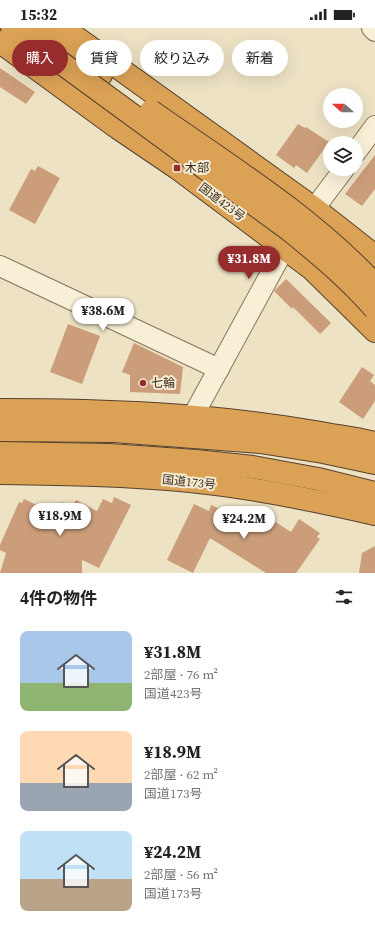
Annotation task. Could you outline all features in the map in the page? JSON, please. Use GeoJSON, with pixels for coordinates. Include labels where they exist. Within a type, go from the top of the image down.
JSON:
{"type":"FeatureCollection","features":[{"type":"Feature","properties":{"kind":"highway"},"geometry":{"type":"LineString","coordinates":[[12,28],[324,257],[358,290],[370,319],[375,338]]}},
{"type":"Feature","properties":{"kind":"highway"},"geometry":{"type":"LineString","coordinates":[[36,28],[298,216],[333,244],[375,285]]}},
{"type":"Feature","properties":{"kind":"highway"},"geometry":{"type":"LineString","coordinates":[[63,28],[315,209],[375,256]]}},
{"type":"Feature","properties":{"kind":"highway","name":"国道423号"},"geometry":{"type":"LineString","coordinates":[[0,42],[118,128],[177,168],[317,274],[349,304],[370,319]]}},
{"type":"Feature","properties":{"kind":"highway"},"geometry":{"type":"LineString","coordinates":[[0,410],[87,410],[193,416],[282,426],[374,447]]}},
{"type":"Feature","properties":{"kind":"highway"},"geometry":{"type":"LineString","coordinates":[[0,430],[46,429],[114,431],[244,441],[323,452],[374,447]]}},
{"type":"Feature","properties":{"kind":"highway"},"geometry":{"type":"LineString","coordinates":[[0,453],[109,455],[196,461],[246,467],[318,479],[375,493]]}},
{"type":"Feature","properties":{"kind":"highway","name":"国道173号"},"geometry":{"type":"LineString","coordinates":[[0,473],[84,474],[191,481],[279,494],[375,514]]}},
{"type":"Feature","properties":{"kind":"street"},"geometry":{"type":"LineString","coordinates":[[372,28],[375,31]]}},
{"type":"Feature","properties":{"kind":"street"},"geometry":{"type":"LineString","coordinates":[[363,142],[375,126]]}},
{"type":"Feature","properties":{"kind":"street"},"geometry":{"type":"LineString","coordinates":[[193,416],[284,249],[339,176]]}},
{"type":"Feature","properties":{"kind":"street"},"geometry":{"type":"LineString","coordinates":[[0,266],[219,369]]}},
{"type":"Feature","properties":{"kind":"building"},"geometry":{"type":"Polygon","coordinates":[[[0,68],[35,92],[26,104],[0,87],[0,68]]]}},
{"type":"Feature","properties":{"kind":"building"},"geometry":{"type":"Polygon","coordinates":[[[298,124],[305,128],[306,127],[323,138],[323,150],[307,173],[296,165],[294,168],[276,155],[298,124]]]}},
{"type":"Feature","properties":{"kind":"building"},"geometry":{"type":"Polygon","coordinates":[[[375,155],[375,189],[362,206],[345,194],[359,176],[363,176],[363,171],[375,155]]]}},
{"type":"Feature","properties":{"kind":"building"},"geometry":{"type":"Polygon","coordinates":[[[38,166],[60,178],[35,224],[9,210],[31,169],[35,171],[38,166]]]}},
{"type":"Feature","properties":{"kind":"building"},"geometry":{"type":"Polygon","coordinates":[[[286,279],[331,323],[320,334],[293,307],[292,309],[274,291],[286,279]]]}},
{"type":"Feature","properties":{"kind":"building"},"geometry":{"type":"Polygon","coordinates":[[[68,324],[100,336],[82,384],[50,372],[68,324]]]}},
{"type":"Feature","properties":{"kind":"building"},"geometry":{"type":"Polygon","coordinates":[[[134,343],[183,367],[180,394],[130,392],[130,375],[122,372],[134,343]]]}},
{"type":"Feature","properties":{"kind":"building"},"geometry":{"type":"Polygon","coordinates":[[[362,367],[374,375],[370,381],[375,385],[375,401],[363,419],[339,402],[362,367]]]}},
{"type":"Feature","properties":{"kind":"building"},"geometry":{"type":"Polygon","coordinates":[[[114,497],[131,505],[99,568],[82,560],[82,573],[0,573],[6,553],[0,550],[0,545],[19,502],[22,503],[24,499],[56,514],[61,502],[72,507],[76,500],[97,511],[103,499],[112,503],[114,497]]]}},
{"type":"Feature","properties":{"kind":"building"},"geometry":{"type":"Polygon","coordinates":[[[194,504],[209,511],[211,505],[239,518],[244,509],[250,513],[251,510],[259,515],[260,512],[291,532],[299,519],[320,533],[317,537],[320,539],[296,573],[266,573],[210,538],[193,573],[167,560],[194,504]]]}},
{"type":"Feature","properties":{"kind":"building"},"geometry":{"type":"Polygon","coordinates":[[[375,546],[375,573],[359,573],[362,553],[375,546]]]}},
{"type":"Feature","properties":{"kind":"place","name":"木部"},"geometry":{"type":"Point","coordinates":[177,168]}},
{"type":"Feature","properties":{"kind":"place","name":"七輪"},"geometry":{"type":"Point","coordinates":[143,383]}}]}
